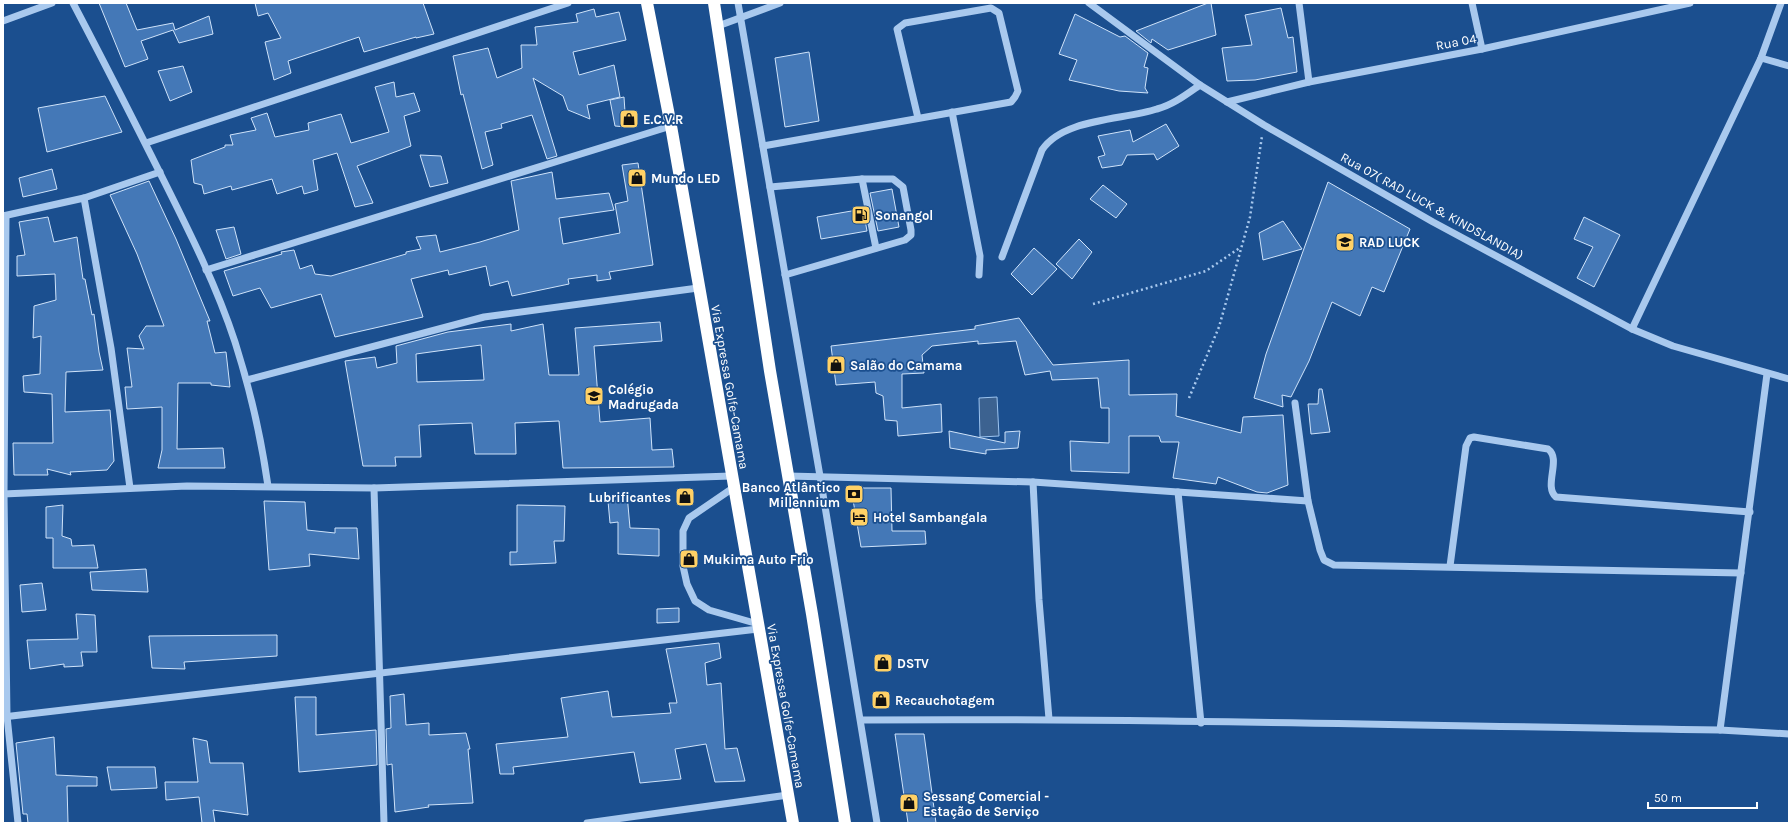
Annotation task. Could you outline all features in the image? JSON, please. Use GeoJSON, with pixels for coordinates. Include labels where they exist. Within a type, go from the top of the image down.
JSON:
{"type":"FeatureCollection","features":[{"type":"Feature","properties":{"kind":"highway","name":"Via Expressa Golfe-Camama"},"geometry":{"type":"LineString","coordinates":[[648,3],[671,126],[792,823]]}},
{"type":"Feature","properties":{"kind":"highway"},"geometry":{"type":"LineString","coordinates":[[714,3],[770,371],[845,823]]}},
{"type":"Feature","properties":{"kind":"street"},"geometry":{"type":"LineString","coordinates":[[3,21],[52,3]]}},
{"type":"Feature","properties":{"kind":"street"},"geometry":{"type":"LineString","coordinates":[[73,3],[146,143],[206,270],[234,340],[246,380],[261,438],[268,486]]}},
{"type":"Feature","properties":{"kind":"street"},"geometry":{"type":"LineString","coordinates":[[146,143],[568,3]]}},
{"type":"Feature","properties":{"kind":"street"},"geometry":{"type":"LineString","coordinates":[[738,3],[820,476],[877,823]]}},
{"type":"Feature","properties":{"kind":"street"},"geometry":{"type":"LineString","coordinates":[[718,26],[741,16],[780,3]]}},
{"type":"Feature","properties":{"kind":"street","name":"Rua 07( RAD LUCK & KINDSLANDIA)"},"geometry":{"type":"LineString","coordinates":[[1089,3],[1200,86],[1264,125],[1433,222],[1632,329],[1673,346],[1767,374],[1789,379]]}},
{"type":"Feature","properties":{"kind":"street"},"geometry":{"type":"LineString","coordinates":[[1299,3],[1309,82]]}},
{"type":"Feature","properties":{"kind":"street"},"geometry":{"type":"LineString","coordinates":[[1472,3],[1482,49]]}},
{"type":"Feature","properties":{"kind":"street","name":"Rua 04"},"geometry":{"type":"LineString","coordinates":[[1227,102],[1309,82],[1482,49],[1690,3]]}},
{"type":"Feature","properties":{"kind":"street"},"geometry":{"type":"LineString","coordinates":[[1632,329],[1761,58],[1780,3]]}},
{"type":"Feature","properties":{"kind":"street"},"geometry":{"type":"LineString","coordinates":[[763,146],[1011,102],[1015,98],[1018,91],[999,13],[991,8],[905,23],[897,29],[918,118]]}},
{"type":"Feature","properties":{"kind":"street"},"geometry":{"type":"LineString","coordinates":[[1761,58],[1789,66]]}},
{"type":"Feature","properties":{"kind":"street"},"geometry":{"type":"LineString","coordinates":[[1002,257],[1042,150],[1048,140],[1076,127],[1165,107],[1200,86]]}},
{"type":"Feature","properties":{"kind":"street"},"geometry":{"type":"LineString","coordinates":[[952,112],[980,256],[979,274]]}},
{"type":"Feature","properties":{"kind":"street"},"geometry":{"type":"LineString","coordinates":[[206,270],[671,126]]}},
{"type":"Feature","properties":{"kind":"street"},"geometry":{"type":"LineString","coordinates":[[18,823],[5,717],[3,494],[5,216],[84,198],[160,172]]}},
{"type":"Feature","properties":{"kind":"street"},"geometry":{"type":"LineString","coordinates":[[770,187],[862,179],[893,179],[903,187],[911,235],[905,240],[785,274]]}},
{"type":"Feature","properties":{"kind":"street"},"geometry":{"type":"LineString","coordinates":[[862,179],[876,248]]}},
{"type":"Feature","properties":{"kind":"street"},"geometry":{"type":"LineString","coordinates":[[84,198],[111,348],[130,488]]}},
{"type":"Feature","properties":{"kind":"street"},"geometry":{"type":"LineString","coordinates":[[246,380],[484,317],[698,288]]}},
{"type":"Feature","properties":{"kind":"street"},"geometry":{"type":"LineString","coordinates":[[1720,730],[1750,512],[1767,374]]}},
{"type":"Feature","properties":{"kind":"street"},"geometry":{"type":"LineString","coordinates":[[1295,403],[1308,501],[1320,550],[1328,563],[1334,565],[1450,566],[1741,573]]}},
{"type":"Feature","properties":{"kind":"street"},"geometry":{"type":"LineString","coordinates":[[1450,566],[1466,446],[1470,438],[1474,437],[1548,449],[1553,458],[1552,491],[1556,497],[1750,512]]}},
{"type":"Feature","properties":{"kind":"street"},"geometry":{"type":"LineString","coordinates":[[3,494],[130,488],[268,486],[374,488],[731,476]]}},
{"type":"Feature","properties":{"kind":"street"},"geometry":{"type":"LineString","coordinates":[[788,476],[1033,482],[1308,501]]}},
{"type":"Feature","properties":{"kind":"street"},"geometry":{"type":"LineString","coordinates":[[1033,482],[1039,600],[1049,719]]}},
{"type":"Feature","properties":{"kind":"street"},"geometry":{"type":"LineString","coordinates":[[374,488],[378,672],[384,823]]}},
{"type":"Feature","properties":{"kind":"street"},"geometry":{"type":"LineString","coordinates":[[733,488],[689,518],[683,531],[684,566],[687,584],[695,601],[709,610],[758,626]]}},
{"type":"Feature","properties":{"kind":"street"},"geometry":{"type":"LineString","coordinates":[[1178,492],[1202,723]]}},
{"type":"Feature","properties":{"kind":"street"},"geometry":{"type":"LineString","coordinates":[[5,717],[758,626]]}},
{"type":"Feature","properties":{"kind":"street"},"geometry":{"type":"LineString","coordinates":[[861,720],[1049,719],[1202,723],[1720,730],[1789,734]]}},
{"type":"Feature","properties":{"kind":"street"},"geometry":{"type":"LineString","coordinates":[[587,823],[788,796]]}},
{"type":"Feature","properties":{"kind":"path"},"geometry":{"type":"LineString","coordinates":[[1189,398],[1219,327],[1250,217],[1264,125]]}},
{"type":"Feature","properties":{"kind":"path"},"geometry":{"type":"LineString","coordinates":[[1093,304],[1206,271],[1241,246]]}},
{"type":"Feature","properties":{"kind":"water"},"geometry":{"type":"Polygon","coordinates":[[[997,397],[999,436],[980,437],[979,398],[997,397]]]}},
{"type":"Feature","properties":{"kind":"building"},"geometry":{"type":"Polygon","coordinates":[[[99,3],[126,3],[137,30],[173,23],[175,30],[209,16],[213,34],[179,43],[173,30],[141,41],[148,59],[125,67],[99,3]]]}},
{"type":"Feature","properties":{"kind":"building"},"geometry":{"type":"Polygon","coordinates":[[[255,3],[423,3],[434,34],[416,37],[364,52],[359,37],[288,61],[291,73],[274,80],[265,42],[281,38],[268,13],[258,16],[255,3]]]}},
{"type":"Feature","properties":{"kind":"building"},"geometry":{"type":"Polygon","coordinates":[[[1211,3],[1216,35],[1168,50],[1152,39],[1151,43],[1136,31],[1211,3]]]}},
{"type":"Feature","properties":{"kind":"building"},"geometry":{"type":"Polygon","coordinates":[[[1281,8],[1288,38],[1293,37],[1297,72],[1255,80],[1227,81],[1222,48],[1252,45],[1245,15],[1281,8]]]}},
{"type":"Feature","properties":{"kind":"building"},"geometry":{"type":"Polygon","coordinates":[[[594,9],[596,17],[619,12],[626,40],[573,52],[579,75],[614,65],[620,97],[587,105],[590,119],[568,110],[563,96],[533,78],[557,156],[547,159],[532,115],[501,124],[502,128],[485,132],[493,165],[482,169],[463,94],[461,95],[453,56],[488,48],[497,78],[522,68],[521,45],[537,45],[535,27],[578,22],[576,14],[594,9]]]}},
{"type":"Feature","properties":{"kind":"building"},"geometry":{"type":"Polygon","coordinates":[[[1075,14],[1120,37],[1125,36],[1148,53],[1144,67],[1148,68],[1145,88],[1148,93],[1119,91],[1069,80],[1077,60],[1059,54],[1075,14]]]}},
{"type":"Feature","properties":{"kind":"building"},"geometry":{"type":"Polygon","coordinates":[[[809,52],[819,121],[785,127],[775,58],[809,52]]]}},
{"type":"Feature","properties":{"kind":"building"},"geometry":{"type":"Polygon","coordinates":[[[183,66],[192,92],[170,101],[158,71],[183,66]]]}},
{"type":"Feature","properties":{"kind":"building"},"geometry":{"type":"Polygon","coordinates":[[[394,82],[396,97],[414,93],[420,111],[404,116],[411,146],[357,166],[373,203],[355,207],[337,153],[313,160],[318,190],[304,194],[302,186],[277,194],[272,179],[232,190],[231,186],[204,194],[202,185],[194,183],[191,160],[225,147],[225,145],[233,145],[230,135],[256,130],[251,118],[267,113],[275,137],[309,130],[308,123],[341,114],[351,143],[389,132],[375,87],[394,82]]]}},
{"type":"Feature","properties":{"kind":"building"},"geometry":{"type":"Polygon","coordinates":[[[105,96],[122,132],[47,152],[38,108],[105,96]]]}},
{"type":"Feature","properties":{"kind":"building"},"geometry":{"type":"Polygon","coordinates":[[[624,97],[626,127],[615,126],[610,100],[624,97]]]}},
{"type":"Feature","properties":{"kind":"building"},"geometry":{"type":"Polygon","coordinates":[[[1166,124],[1179,146],[1157,160],[1154,154],[1127,155],[1122,165],[1102,168],[1098,157],[1105,155],[1098,136],[1130,130],[1133,142],[1166,124]]]}},
{"type":"Feature","properties":{"kind":"building"},"geometry":{"type":"Polygon","coordinates":[[[420,155],[441,156],[448,183],[430,187],[420,155]]]}},
{"type":"Feature","properties":{"kind":"building"},"geometry":{"type":"Polygon","coordinates":[[[638,163],[653,265],[609,272],[611,279],[597,281],[597,275],[568,279],[569,284],[512,296],[508,281],[490,286],[486,266],[449,275],[448,270],[411,279],[423,317],[335,337],[321,294],[271,308],[260,288],[233,296],[224,271],[282,254],[281,252],[294,250],[300,269],[312,265],[315,274],[331,276],[406,254],[406,252],[421,249],[416,237],[436,235],[440,252],[480,242],[519,230],[511,181],[552,172],[556,199],[609,193],[614,210],[559,218],[563,244],[620,233],[615,204],[628,201],[622,165],[638,163]]]}},
{"type":"Feature","properties":{"kind":"building"},"geometry":{"type":"Polygon","coordinates":[[[52,169],[57,189],[23,197],[19,178],[52,169]]]}},
{"type":"Feature","properties":{"kind":"building"},"geometry":{"type":"Polygon","coordinates":[[[149,181],[176,239],[210,321],[207,321],[215,353],[226,352],[230,387],[211,385],[211,383],[178,383],[177,449],[223,448],[225,468],[158,468],[162,450],[162,407],[127,409],[125,387],[132,387],[127,348],[144,349],[139,336],[146,326],[164,326],[137,254],[110,195],[149,181]]]}},
{"type":"Feature","properties":{"kind":"building"},"geometry":{"type":"Polygon","coordinates":[[[1328,182],[1410,229],[1384,292],[1372,287],[1360,316],[1332,302],[1309,361],[1291,397],[1282,395],[1283,407],[1254,398],[1266,354],[1328,182]]]}},
{"type":"Feature","properties":{"kind":"building"},"geometry":{"type":"Polygon","coordinates":[[[1103,185],[1127,204],[1116,218],[1090,199],[1103,185]]]}},
{"type":"Feature","properties":{"kind":"building"},"geometry":{"type":"Polygon","coordinates":[[[892,189],[899,227],[878,231],[870,193],[892,189]]]}},
{"type":"Feature","properties":{"kind":"building"},"geometry":{"type":"Polygon","coordinates":[[[863,209],[867,231],[821,239],[817,217],[863,209]]]}},
{"type":"Feature","properties":{"kind":"building"},"geometry":{"type":"Polygon","coordinates":[[[48,217],[54,242],[77,237],[83,279],[85,279],[92,315],[94,314],[103,370],[66,372],[65,412],[110,410],[114,461],[107,470],[70,472],[71,475],[47,469],[48,475],[14,475],[13,443],[53,443],[52,394],[24,392],[23,376],[40,374],[41,336],[33,338],[34,306],[56,300],[55,274],[17,276],[17,256],[25,255],[19,222],[48,217]]]}},
{"type":"Feature","properties":{"kind":"building"},"geometry":{"type":"Polygon","coordinates":[[[1584,217],[1620,235],[1594,287],[1577,278],[1593,247],[1574,239],[1584,217]]]}},
{"type":"Feature","properties":{"kind":"building"},"geometry":{"type":"Polygon","coordinates":[[[1283,221],[1302,249],[1263,260],[1259,233],[1283,221]]]}},
{"type":"Feature","properties":{"kind":"building"},"geometry":{"type":"Polygon","coordinates":[[[234,227],[241,254],[226,259],[216,230],[234,227]]]}},
{"type":"Feature","properties":{"kind":"building"},"geometry":{"type":"Polygon","coordinates":[[[1079,239],[1092,252],[1072,279],[1056,264],[1079,239]]]}},
{"type":"Feature","properties":{"kind":"building"},"geometry":{"type":"Polygon","coordinates":[[[1034,248],[1057,269],[1032,295],[1011,274],[1034,248]]]}},
{"type":"Feature","properties":{"kind":"building"},"geometry":{"type":"Polygon","coordinates":[[[1019,318],[1053,365],[1129,360],[1129,395],[1177,394],[1176,416],[1241,433],[1243,417],[1283,415],[1288,485],[1267,493],[1257,492],[1218,477],[1216,484],[1173,478],[1179,442],[1161,442],[1159,436],[1129,436],[1129,473],[1071,471],[1070,441],[1109,443],[1109,408],[1101,408],[1098,378],[1052,380],[1050,371],[1025,375],[1016,341],[978,344],[978,341],[932,346],[922,355],[924,373],[902,374],[902,408],[941,404],[942,432],[898,436],[897,421],[885,420],[883,396],[876,393],[875,382],[836,385],[831,346],[975,329],[975,326],[1019,318]]]}},
{"type":"Feature","properties":{"kind":"building"},"geometry":{"type":"Polygon","coordinates":[[[660,322],[662,341],[594,346],[600,422],[650,418],[652,450],[672,449],[674,467],[563,468],[559,421],[515,423],[516,454],[475,454],[472,423],[419,425],[421,457],[395,457],[396,466],[363,466],[345,361],[375,357],[377,368],[397,363],[396,346],[448,332],[511,324],[511,331],[543,324],[549,375],[579,375],[575,328],[660,322]],[[481,345],[416,354],[417,382],[484,380],[481,345]]]}},
{"type":"Feature","properties":{"kind":"building"},"geometry":{"type":"Polygon","coordinates":[[[1319,389],[1322,389],[1330,432],[1311,434],[1308,404],[1318,404],[1319,389]]]}},
{"type":"Feature","properties":{"kind":"building"},"geometry":{"type":"Polygon","coordinates":[[[949,431],[1005,443],[1005,432],[1020,431],[1018,448],[986,450],[986,454],[950,448],[949,431]]]}},
{"type":"Feature","properties":{"kind":"building"},"geometry":{"type":"Polygon","coordinates":[[[851,488],[891,488],[892,531],[925,531],[926,544],[861,547],[851,488]]]}},
{"type":"Feature","properties":{"kind":"building"},"geometry":{"type":"Polygon","coordinates":[[[627,494],[630,528],[659,529],[659,556],[618,554],[618,522],[610,523],[608,501],[619,501],[619,495],[627,494]]]}},
{"type":"Feature","properties":{"kind":"building"},"geometry":{"type":"Polygon","coordinates":[[[264,501],[305,502],[307,530],[335,533],[335,528],[357,528],[359,559],[309,554],[310,566],[269,570],[264,501]]]}},
{"type":"Feature","properties":{"kind":"building"},"geometry":{"type":"Polygon","coordinates":[[[63,505],[62,536],[71,539],[72,546],[94,545],[98,568],[53,568],[53,538],[46,538],[46,507],[63,505]]]}},
{"type":"Feature","properties":{"kind":"building"},"geometry":{"type":"Polygon","coordinates":[[[517,505],[565,506],[564,541],[554,541],[556,563],[510,565],[510,552],[517,552],[517,505]]]}},
{"type":"Feature","properties":{"kind":"building"},"geometry":{"type":"Polygon","coordinates":[[[146,569],[148,592],[92,590],[90,572],[146,569]]]}},
{"type":"Feature","properties":{"kind":"building"},"geometry":{"type":"Polygon","coordinates":[[[42,583],[46,610],[22,612],[20,585],[42,583]]]}},
{"type":"Feature","properties":{"kind":"building"},"geometry":{"type":"Polygon","coordinates":[[[679,608],[679,622],[657,623],[657,609],[679,608]]]}},
{"type":"Feature","properties":{"kind":"building"},"geometry":{"type":"Polygon","coordinates":[[[76,614],[95,615],[97,652],[81,652],[83,666],[64,667],[64,664],[30,669],[27,640],[78,639],[76,614]]]}},
{"type":"Feature","properties":{"kind":"building"},"geometry":{"type":"Polygon","coordinates":[[[277,635],[277,656],[184,662],[185,669],[152,668],[149,636],[277,635]]]}},
{"type":"Feature","properties":{"kind":"building"},"geometry":{"type":"Polygon","coordinates":[[[719,643],[721,658],[705,663],[707,685],[721,683],[725,749],[737,748],[745,781],[715,782],[706,744],[675,749],[681,779],[640,783],[634,752],[513,767],[514,774],[500,774],[496,744],[568,737],[561,698],[608,691],[612,717],[671,713],[669,703],[677,703],[666,649],[719,643]]]}},
{"type":"Feature","properties":{"kind":"building"},"geometry":{"type":"Polygon","coordinates":[[[404,694],[406,725],[429,723],[429,735],[466,733],[470,749],[468,749],[473,803],[428,805],[429,807],[395,812],[392,764],[387,765],[386,729],[391,728],[390,696],[404,694]]]}},
{"type":"Feature","properties":{"kind":"building"},"geometry":{"type":"Polygon","coordinates":[[[295,697],[316,697],[316,735],[376,730],[377,765],[299,772],[295,697]]]}},
{"type":"Feature","properties":{"kind":"building"},"geometry":{"type":"Polygon","coordinates":[[[895,734],[924,734],[936,823],[908,823],[895,734]]]}},
{"type":"Feature","properties":{"kind":"building"},"geometry":{"type":"Polygon","coordinates":[[[54,737],[56,775],[97,777],[97,786],[67,786],[68,823],[28,823],[27,814],[23,814],[16,743],[54,737]]]}},
{"type":"Feature","properties":{"kind":"building"},"geometry":{"type":"Polygon","coordinates":[[[193,738],[207,741],[210,763],[243,763],[248,815],[213,810],[215,823],[202,823],[199,797],[166,800],[165,782],[198,782],[193,738]]]}},
{"type":"Feature","properties":{"kind":"building"},"geometry":{"type":"Polygon","coordinates":[[[107,767],[155,767],[157,788],[111,790],[107,767]]]}},
{"type":"Feature","properties":{"kind":"place","name":"E.C.V.R"},"geometry":{"type":"Point","coordinates":[629,119]}},
{"type":"Feature","properties":{"kind":"place","name":"Mundo LED"},"geometry":{"type":"Point","coordinates":[637,178]}},
{"type":"Feature","properties":{"kind":"place","name":"Sonangol"},"geometry":{"type":"Point","coordinates":[861,215]}},
{"type":"Feature","properties":{"kind":"place","name":"RAD LUCK"},"geometry":{"type":"Point","coordinates":[1345,242]}},
{"type":"Feature","properties":{"kind":"place","name":"Salão do Camama"},"geometry":{"type":"Point","coordinates":[836,365]}},
{"type":"Feature","properties":{"kind":"place","name":"Colégio Madrugada"},"geometry":{"type":"Point","coordinates":[594,396]}},
{"type":"Feature","properties":{"kind":"place","name":"Banco Atlântico Millennium"},"geometry":{"type":"Point","coordinates":[854,494]}},
{"type":"Feature","properties":{"kind":"place","name":"Lubrificantes"},"geometry":{"type":"Point","coordinates":[685,497]}},
{"type":"Feature","properties":{"kind":"place","name":"Hotel Sambangala"},"geometry":{"type":"Point","coordinates":[859,517]}},
{"type":"Feature","properties":{"kind":"place","name":"Mukima Auto Frio"},"geometry":{"type":"Point","coordinates":[689,559]}},
{"type":"Feature","properties":{"kind":"place","name":"DSTV"},"geometry":{"type":"Point","coordinates":[883,663]}},
{"type":"Feature","properties":{"kind":"place","name":"Recauchotagem"},"geometry":{"type":"Point","coordinates":[881,700]}},
{"type":"Feature","properties":{"kind":"place","name":"Sessang Comercial - Estação de Serviço"},"geometry":{"type":"Point","coordinates":[909,803]}}]}
